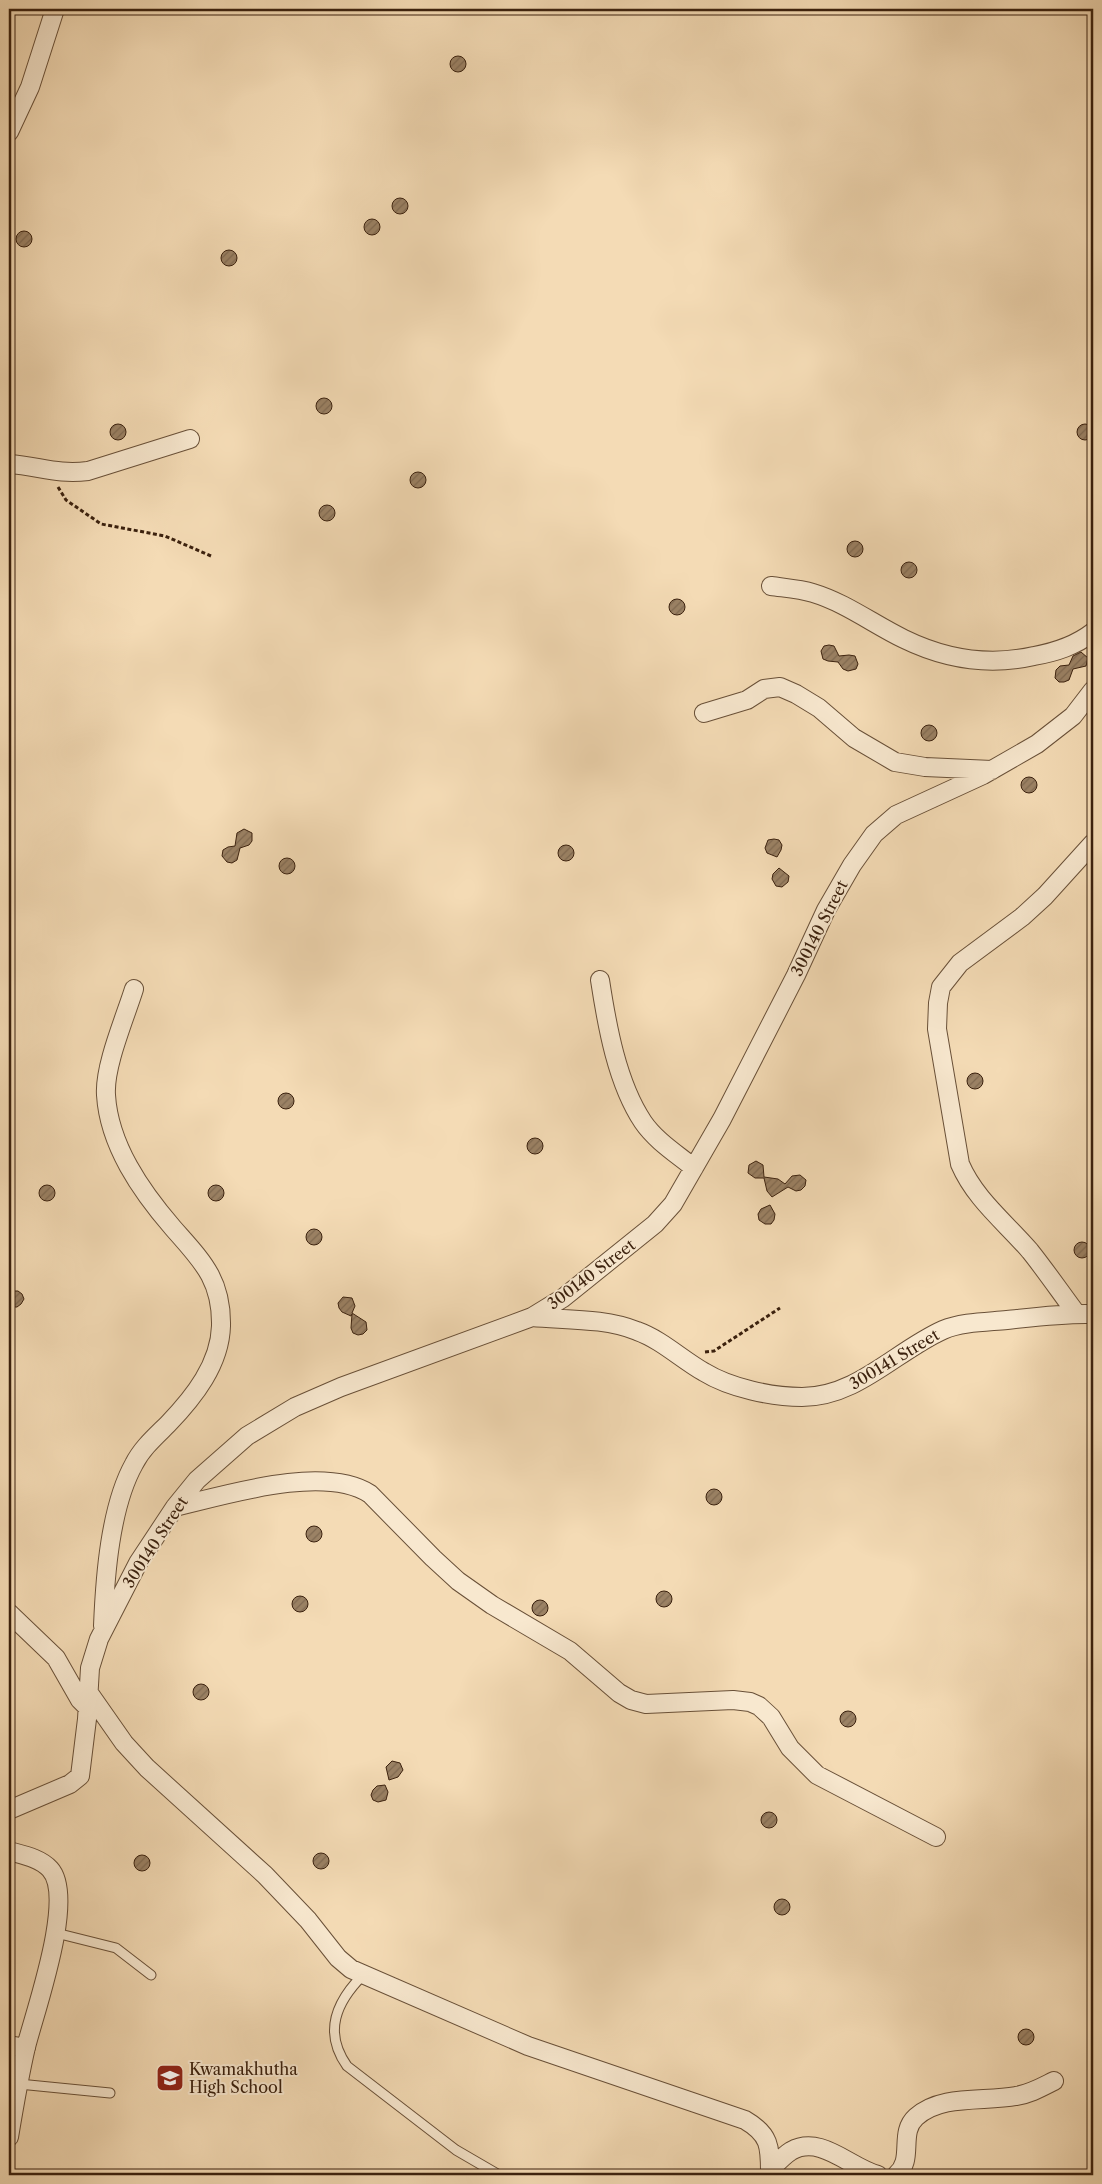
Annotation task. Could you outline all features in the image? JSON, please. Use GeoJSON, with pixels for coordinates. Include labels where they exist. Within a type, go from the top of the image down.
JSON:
{"type":"FeatureCollection","features":[{"type":"Feature","properties":{"kind":"street"},"geometry":{"type":"LineString","coordinates":[[9,132],[30,87],[55,9]]}},
{"type":"Feature","properties":{"kind":"street"},"geometry":{"type":"LineString","coordinates":[[9,464],[24,465],[49,472],[72,473],[88,471],[190,439]]}},
{"type":"Feature","properties":{"kind":"street"},"geometry":{"type":"LineString","coordinates":[[771,586],[811,592],[851,608],[904,640],[952,658],[992,661],[1022,659],[1055,652],[1081,642],[1093,632]]}},
{"type":"Feature","properties":{"kind":"street"},"geometry":{"type":"LineString","coordinates":[[704,713],[747,700],[764,689],[780,687],[819,708],[854,738],[895,762],[925,767],[993,770]]}},
{"type":"Feature","properties":{"kind":"street","name":"300140 Street"},"geometry":{"type":"LineString","coordinates":[[9,1810],[70,1784],[80,1776],[90,1668],[103,1631],[138,1563],[175,1507],[197,1480],[248,1436],[295,1407],[341,1386],[532,1317],[563,1298],[655,1224],[673,1204],[722,1119],[796,975],[826,910],[852,865],[874,834],[896,815],[993,770],[1036,744],[1073,716],[1093,690]]}},
{"type":"Feature","properties":{"kind":"street"},"geometry":{"type":"LineString","coordinates":[[1085,1314],[978,1196],[966,1180],[960,1164],[937,1029],[941,987],[960,962],[1022,917],[1045,896],[1093,843]]}},
{"type":"Feature","properties":{"kind":"street"},"geometry":{"type":"LineString","coordinates":[[600,980],[607,1025],[628,1092],[643,1122],[662,1143],[694,1168]]}},
{"type":"Feature","properties":{"kind":"street"},"geometry":{"type":"LineString","coordinates":[[103,1631],[105,1589],[117,1508],[126,1481],[145,1448],[183,1409],[200,1386],[218,1347],[221,1326],[219,1301],[212,1279],[198,1255],[172,1228],[145,1192],[123,1156],[109,1118],[106,1093],[109,1070],[134,989]]}},
{"type":"Feature","properties":{"kind":"street","name":"300141 Street"},"geometry":{"type":"LineString","coordinates":[[532,1317],[607,1324],[636,1330],[666,1346],[704,1372],[730,1384],[760,1392],[802,1397],[840,1391],[873,1373],[918,1343],[946,1329],[979,1323],[1085,1314]]}},
{"type":"Feature","properties":{"kind":"street"},"geometry":{"type":"LineString","coordinates":[[175,1507],[257,1487],[306,1482],[340,1482],[359,1487],[370,1494],[458,1580],[492,1605],[570,1651],[619,1693],[631,1700],[646,1704],[733,1700],[750,1702],[760,1706],[771,1717],[790,1748],[817,1775],[936,1837]]}},
{"type":"Feature","properties":{"kind":"street"},"geometry":{"type":"LineString","coordinates":[[9,1613],[56,1658],[80,1700],[88,1701],[146,1768],[265,1875],[308,1920],[338,1958],[351,1969],[363,1976],[528,2046],[746,2120],[764,2134],[770,2153],[770,2172]]}},
{"type":"Feature","properties":{"kind":"street"},"geometry":{"type":"LineString","coordinates":[[9,1851],[32,1857],[50,1870],[58,1885],[59,1902],[56,1933],[17,2047],[19,2084],[9,2137]]}},
{"type":"Feature","properties":{"kind":"street"},"geometry":{"type":"LineString","coordinates":[[896,2175],[904,2170],[907,2133],[914,2118],[928,2108],[951,2102],[1016,2096],[1032,2092],[1054,2081]]}},
{"type":"Feature","properties":{"kind":"street"},"geometry":{"type":"LineString","coordinates":[[770,2172],[790,2152],[803,2146],[815,2146],[831,2152],[868,2173],[878,2175]]}},
{"type":"Feature","properties":{"kind":"lane"},"geometry":{"type":"LineString","coordinates":[[56,1933],[116,1948],[151,1975]]}},
{"type":"Feature","properties":{"kind":"lane"},"geometry":{"type":"LineString","coordinates":[[363,1976],[349,1990],[335,2014],[334,2039],[338,2054],[347,2066],[456,2150],[499,2175]]}},
{"type":"Feature","properties":{"kind":"lane"},"geometry":{"type":"LineString","coordinates":[[19,2084],[110,2093]]}},
{"type":"Feature","properties":{"kind":"path"},"geometry":{"type":"LineString","coordinates":[[49,472],[66,500],[101,524],[165,536],[211,556]]}},
{"type":"Feature","properties":{"kind":"path"},"geometry":{"type":"LineString","coordinates":[[682,1357],[714,1350],[780,1308]]}},
{"type":"Feature","properties":{"kind":"building"},"geometry":{"type":"Polygon","coordinates":[[[455,56],[461,56],[466,61],[464,70],[455,72],[450,67],[450,61],[455,56]]]}},
{"type":"Feature","properties":{"kind":"building"},"geometry":{"type":"Polygon","coordinates":[[[397,198],[403,198],[408,203],[406,212],[397,214],[392,209],[392,203],[397,198]]]}},
{"type":"Feature","properties":{"kind":"building"},"geometry":{"type":"Polygon","coordinates":[[[369,219],[375,219],[380,224],[378,233],[369,235],[364,230],[364,224],[369,219]]]}},
{"type":"Feature","properties":{"kind":"building"},"geometry":{"type":"Polygon","coordinates":[[[21,231],[27,231],[32,236],[30,245],[21,247],[16,242],[16,236],[21,231]]]}},
{"type":"Feature","properties":{"kind":"building"},"geometry":{"type":"Polygon","coordinates":[[[226,250],[232,250],[237,255],[235,264],[226,266],[221,261],[221,255],[226,250]]]}},
{"type":"Feature","properties":{"kind":"building"},"geometry":{"type":"Polygon","coordinates":[[[321,398],[327,398],[332,403],[330,412],[321,414],[316,409],[316,403],[321,398]]]}},
{"type":"Feature","properties":{"kind":"building"},"geometry":{"type":"Polygon","coordinates":[[[115,424],[121,424],[126,429],[124,438],[115,440],[110,435],[110,429],[115,424]]]}},
{"type":"Feature","properties":{"kind":"building"},"geometry":{"type":"Polygon","coordinates":[[[1082,424],[1088,424],[1093,429],[1091,438],[1082,440],[1077,435],[1077,429],[1082,424]]]}},
{"type":"Feature","properties":{"kind":"building"},"geometry":{"type":"Polygon","coordinates":[[[415,472],[421,472],[426,477],[424,486],[415,488],[410,483],[410,477],[415,472]]]}},
{"type":"Feature","properties":{"kind":"building"},"geometry":{"type":"Polygon","coordinates":[[[324,505],[330,505],[335,510],[333,519],[324,521],[319,516],[319,510],[324,505]]]}},
{"type":"Feature","properties":{"kind":"building"},"geometry":{"type":"Polygon","coordinates":[[[852,541],[858,541],[863,546],[861,555],[852,557],[847,552],[847,546],[852,541]]]}},
{"type":"Feature","properties":{"kind":"building"},"geometry":{"type":"Polygon","coordinates":[[[906,562],[912,562],[917,567],[915,576],[906,578],[901,573],[901,567],[906,562]]]}},
{"type":"Feature","properties":{"kind":"building"},"geometry":{"type":"Polygon","coordinates":[[[674,599],[680,599],[685,604],[683,613],[674,615],[669,610],[669,604],[674,599]]]}},
{"type":"Feature","properties":{"kind":"building"},"geometry":{"type":"Polygon","coordinates":[[[824,646],[834,646],[839,656],[855,656],[858,664],[856,669],[848,671],[843,669],[838,662],[823,659],[821,651],[824,646]]]}},
{"type":"Feature","properties":{"kind":"building"},"geometry":{"type":"Polygon","coordinates":[[[1081,652],[1088,658],[1086,666],[1073,669],[1069,680],[1059,682],[1055,678],[1056,670],[1060,666],[1069,665],[1073,656],[1081,652]]]}},
{"type":"Feature","properties":{"kind":"building"},"geometry":{"type":"Polygon","coordinates":[[[926,725],[932,725],[937,730],[935,739],[926,741],[921,736],[921,730],[926,725]]]}},
{"type":"Feature","properties":{"kind":"building"},"geometry":{"type":"Polygon","coordinates":[[[1026,777],[1032,777],[1037,782],[1035,791],[1026,793],[1021,788],[1021,782],[1026,777]]]}},
{"type":"Feature","properties":{"kind":"building"},"geometry":{"type":"Polygon","coordinates":[[[244,829],[252,833],[252,841],[249,845],[240,848],[237,860],[232,863],[227,862],[222,856],[223,850],[235,846],[237,833],[244,829]]]}},
{"type":"Feature","properties":{"kind":"building"},"geometry":{"type":"Polygon","coordinates":[[[768,840],[779,840],[782,845],[777,857],[767,853],[765,848],[768,840]]]}},
{"type":"Feature","properties":{"kind":"building"},"geometry":{"type":"Polygon","coordinates":[[[563,845],[569,845],[574,850],[572,859],[563,861],[558,856],[558,850],[563,845]]]}},
{"type":"Feature","properties":{"kind":"building"},"geometry":{"type":"Polygon","coordinates":[[[284,858],[290,858],[295,863],[293,872],[284,874],[279,869],[279,863],[284,858]]]}},
{"type":"Feature","properties":{"kind":"building"},"geometry":{"type":"Polygon","coordinates":[[[779,868],[789,876],[788,882],[782,887],[776,886],[772,879],[773,874],[779,868]]]}},
{"type":"Feature","properties":{"kind":"building"},"geometry":{"type":"Polygon","coordinates":[[[972,1073],[978,1073],[983,1078],[981,1087],[972,1089],[967,1084],[967,1078],[972,1073]]]}},
{"type":"Feature","properties":{"kind":"building"},"geometry":{"type":"Polygon","coordinates":[[[283,1093],[289,1093],[294,1098],[292,1107],[283,1109],[278,1104],[278,1098],[283,1093]]]}},
{"type":"Feature","properties":{"kind":"building"},"geometry":{"type":"Polygon","coordinates":[[[532,1138],[538,1138],[543,1143],[541,1152],[532,1154],[527,1149],[527,1143],[532,1138]]]}},
{"type":"Feature","properties":{"kind":"building"},"geometry":{"type":"Polygon","coordinates":[[[756,1161],[763,1165],[764,1177],[778,1179],[785,1184],[792,1176],[800,1175],[806,1180],[805,1186],[801,1190],[796,1191],[788,1187],[772,1197],[767,1191],[764,1178],[755,1178],[748,1173],[749,1165],[756,1161]]]}},
{"type":"Feature","properties":{"kind":"building"},"geometry":{"type":"Polygon","coordinates":[[[44,1185],[50,1185],[55,1190],[53,1199],[44,1201],[39,1196],[39,1190],[44,1185]]]}},
{"type":"Feature","properties":{"kind":"building"},"geometry":{"type":"Polygon","coordinates":[[[213,1185],[219,1185],[224,1190],[222,1199],[213,1201],[208,1196],[208,1190],[213,1185]]]}},
{"type":"Feature","properties":{"kind":"building"},"geometry":{"type":"Polygon","coordinates":[[[770,1205],[775,1214],[774,1220],[771,1224],[765,1224],[759,1220],[758,1214],[761,1209],[770,1205]]]}},
{"type":"Feature","properties":{"kind":"building"},"geometry":{"type":"Polygon","coordinates":[[[311,1229],[317,1229],[322,1234],[320,1243],[311,1245],[306,1240],[306,1234],[311,1229]]]}},
{"type":"Feature","properties":{"kind":"building"},"geometry":{"type":"Polygon","coordinates":[[[1079,1242],[1085,1242],[1090,1247],[1088,1256],[1079,1258],[1074,1253],[1074,1247],[1079,1242]]]}},
{"type":"Feature","properties":{"kind":"building"},"geometry":{"type":"Polygon","coordinates":[[[9,1291],[18,1291],[22,1294],[24,1299],[17,1307],[9,1307],[9,1291]]]}},
{"type":"Feature","properties":{"kind":"building"},"geometry":{"type":"Polygon","coordinates":[[[343,1297],[352,1298],[355,1306],[352,1313],[366,1322],[367,1330],[363,1334],[353,1333],[351,1328],[352,1314],[351,1316],[342,1312],[339,1308],[338,1303],[343,1297]]]}},
{"type":"Feature","properties":{"kind":"building"},"geometry":{"type":"Polygon","coordinates":[[[711,1489],[717,1489],[722,1494],[720,1503],[711,1505],[706,1500],[706,1494],[711,1489]]]}},
{"type":"Feature","properties":{"kind":"building"},"geometry":{"type":"Polygon","coordinates":[[[311,1526],[317,1526],[322,1531],[320,1540],[311,1542],[306,1537],[306,1531],[311,1526]]]}},
{"type":"Feature","properties":{"kind":"building"},"geometry":{"type":"Polygon","coordinates":[[[661,1591],[667,1591],[672,1596],[670,1605],[661,1607],[656,1602],[656,1596],[661,1591]]]}},
{"type":"Feature","properties":{"kind":"building"},"geometry":{"type":"Polygon","coordinates":[[[297,1596],[303,1596],[308,1601],[306,1610],[297,1612],[292,1607],[292,1601],[297,1596]]]}},
{"type":"Feature","properties":{"kind":"building"},"geometry":{"type":"Polygon","coordinates":[[[537,1600],[543,1600],[548,1605],[546,1614],[537,1616],[532,1611],[532,1605],[537,1600]]]}},
{"type":"Feature","properties":{"kind":"building"},"geometry":{"type":"Polygon","coordinates":[[[198,1684],[204,1684],[209,1689],[207,1698],[198,1700],[193,1695],[193,1689],[198,1684]]]}},
{"type":"Feature","properties":{"kind":"building"},"geometry":{"type":"Polygon","coordinates":[[[845,1711],[851,1711],[856,1716],[854,1725],[845,1727],[840,1722],[840,1716],[845,1711]]]}},
{"type":"Feature","properties":{"kind":"building"},"geometry":{"type":"Polygon","coordinates":[[[392,1761],[400,1763],[403,1770],[398,1777],[389,1780],[386,1767],[392,1761]]]}},
{"type":"Feature","properties":{"kind":"building"},"geometry":{"type":"Polygon","coordinates":[[[385,1785],[388,1792],[386,1800],[378,1802],[373,1800],[371,1795],[373,1790],[377,1786],[385,1785]]]}},
{"type":"Feature","properties":{"kind":"building"},"geometry":{"type":"Polygon","coordinates":[[[766,1812],[772,1812],[777,1817],[775,1826],[766,1828],[761,1823],[761,1817],[766,1812]]]}},
{"type":"Feature","properties":{"kind":"building"},"geometry":{"type":"Polygon","coordinates":[[[318,1853],[324,1853],[329,1858],[327,1867],[318,1869],[313,1864],[313,1858],[318,1853]]]}},
{"type":"Feature","properties":{"kind":"building"},"geometry":{"type":"Polygon","coordinates":[[[139,1855],[145,1855],[150,1860],[148,1869],[139,1871],[134,1866],[134,1860],[139,1855]]]}},
{"type":"Feature","properties":{"kind":"building"},"geometry":{"type":"Polygon","coordinates":[[[779,1899],[785,1899],[790,1904],[788,1913],[779,1915],[774,1910],[774,1904],[779,1899]]]}},
{"type":"Feature","properties":{"kind":"building"},"geometry":{"type":"Polygon","coordinates":[[[1023,2029],[1029,2029],[1034,2034],[1032,2043],[1023,2045],[1018,2040],[1018,2034],[1023,2029]]]}},
{"type":"Feature","properties":{"kind":"place","name":"Kwamakhutha High School"},"geometry":{"type":"Point","coordinates":[170,2078]}}]}
